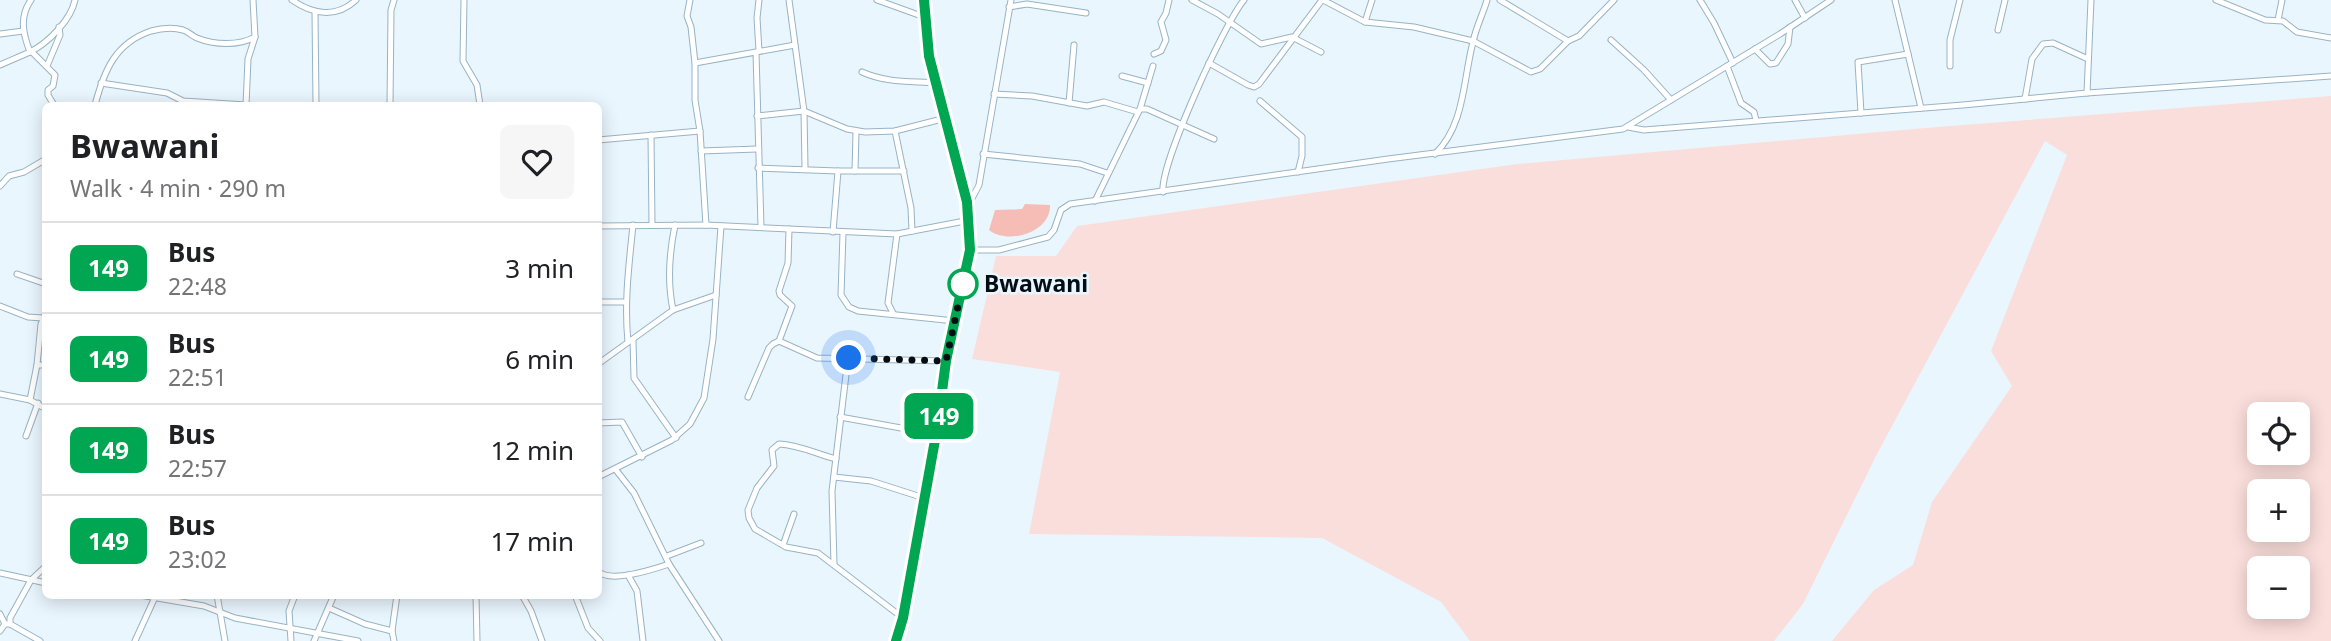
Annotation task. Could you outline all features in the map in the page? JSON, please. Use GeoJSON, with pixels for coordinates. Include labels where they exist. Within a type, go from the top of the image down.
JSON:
{"type":"FeatureCollection","features":[{"type":"Feature","properties":{"kind":"main road"},"geometry":{"type":"LineString","coordinates":[[896,641],[903,618],[937,429],[946,361],[970,250],[968,206],[929,56],[924,0]]}},
{"type":"Feature","properties":{"kind":"street"},"geometry":{"type":"LineString","coordinates":[[31,0],[23,18],[23,32],[31,52],[55,75],[53,86],[48,90],[52,102]]}},
{"type":"Feature","properties":{"kind":"street"},"geometry":{"type":"LineString","coordinates":[[0,65],[31,52],[72,11],[75,0]]}},
{"type":"Feature","properties":{"kind":"street"},"geometry":{"type":"LineString","coordinates":[[244,102],[248,59],[255,37],[253,0]]}},
{"type":"Feature","properties":{"kind":"street"},"geometry":{"type":"LineString","coordinates":[[292,0],[315,12],[334,13],[349,7],[356,0]]}},
{"type":"Feature","properties":{"kind":"street"},"geometry":{"type":"LineString","coordinates":[[390,102],[391,10],[394,0]]}},
{"type":"Feature","properties":{"kind":"street"},"geometry":{"type":"LineString","coordinates":[[464,0],[463,61],[477,85],[480,102]]}},
{"type":"Feature","properties":{"kind":"street"},"geometry":{"type":"LineString","coordinates":[[690,0],[687,16],[695,63],[695,100],[700,131],[706,225]]}},
{"type":"Feature","properties":{"kind":"street"},"geometry":{"type":"LineString","coordinates":[[758,0],[757,149],[761,227]]}},
{"type":"Feature","properties":{"kind":"street"},"geometry":{"type":"LineString","coordinates":[[789,0],[804,111],[805,168]]}},
{"type":"Feature","properties":{"kind":"street"},"geometry":{"type":"LineString","coordinates":[[877,0],[927,18]]}},
{"type":"Feature","properties":{"kind":"street"},"geometry":{"type":"LineString","coordinates":[[1154,54],[1161,51],[1166,40],[1160,22],[1166,13],[1169,0]]}},
{"type":"Feature","properties":{"kind":"street"},"geometry":{"type":"LineString","coordinates":[[1192,0],[1261,44],[1295,38],[1321,52]]}},
{"type":"Feature","properties":{"kind":"street"},"geometry":{"type":"LineString","coordinates":[[1163,192],[1162,183],[1209,63],[1228,21],[1244,0]]}},
{"type":"Feature","properties":{"kind":"street"},"geometry":{"type":"LineString","coordinates":[[1209,63],[1254,87],[1295,38],[1322,0],[1365,22],[1414,27],[1473,41],[1531,72],[1540,69],[1568,41],[1576,39],[1614,0]]}},
{"type":"Feature","properties":{"kind":"street"},"geometry":{"type":"LineString","coordinates":[[1365,22],[1372,0]]}},
{"type":"Feature","properties":{"kind":"street"},"geometry":{"type":"LineString","coordinates":[[1434,155],[1445,144],[1455,123],[1473,41],[1487,0]]}},
{"type":"Feature","properties":{"kind":"street"},"geometry":{"type":"LineString","coordinates":[[1500,0],[1568,41]]}},
{"type":"Feature","properties":{"kind":"street"},"geometry":{"type":"LineString","coordinates":[[1700,0],[1714,23],[1741,103],[1754,112],[1756,120]]}},
{"type":"Feature","properties":{"kind":"street"},"geometry":{"type":"LineString","coordinates":[[1795,0],[1805,18]]}},
{"type":"Feature","properties":{"kind":"street"},"geometry":{"type":"LineString","coordinates":[[970,250],[999,250],[1043,239],[1051,234],[1058,214],[1065,206],[1628,127],[1831,0]]}},
{"type":"Feature","properties":{"kind":"street"},"geometry":{"type":"LineString","coordinates":[[1895,0],[1921,108]]}},
{"type":"Feature","properties":{"kind":"street"},"geometry":{"type":"LineString","coordinates":[[1950,66],[1950,40],[1960,0]]}},
{"type":"Feature","properties":{"kind":"street"},"geometry":{"type":"LineString","coordinates":[[1998,30],[2005,0]]}},
{"type":"Feature","properties":{"kind":"street"},"geometry":{"type":"LineString","coordinates":[[2087,93],[2091,0]]}},
{"type":"Feature","properties":{"kind":"street"},"geometry":{"type":"LineString","coordinates":[[2216,0],[2265,20],[2278,20],[2297,32],[2331,38]]}},
{"type":"Feature","properties":{"kind":"street"},"geometry":{"type":"LineString","coordinates":[[2278,20],[2282,0]]}},
{"type":"Feature","properties":{"kind":"street"},"geometry":{"type":"LineString","coordinates":[[968,206],[979,185],[1010,4],[1041,5],[1086,13]]}},
{"type":"Feature","properties":{"kind":"street"},"geometry":{"type":"LineString","coordinates":[[315,12],[316,102]]}},
{"type":"Feature","properties":{"kind":"street"},"geometry":{"type":"LineString","coordinates":[[47,66],[60,35],[58,27]]}},
{"type":"Feature","properties":{"kind":"street"},"geometry":{"type":"LineString","coordinates":[[1755,49],[1770,64],[1776,63],[1788,44],[1790,27]]}},
{"type":"Feature","properties":{"kind":"street"},"geometry":{"type":"LineString","coordinates":[[96,102],[110,61],[120,48],[145,33],[173,28],[187,31],[195,38],[233,43],[255,37]]}},
{"type":"Feature","properties":{"kind":"street"},"geometry":{"type":"LineString","coordinates":[[0,34],[23,32]]}},
{"type":"Feature","properties":{"kind":"street"},"geometry":{"type":"LineString","coordinates":[[1611,40],[1644,70],[1671,100]]}},
{"type":"Feature","properties":{"kind":"street"},"geometry":{"type":"LineString","coordinates":[[2025,99],[2032,59],[2041,45],[2053,43],[2088,58]]}},
{"type":"Feature","properties":{"kind":"street"},"geometry":{"type":"LineString","coordinates":[[695,63],[794,45]]}},
{"type":"Feature","properties":{"kind":"street"},"geometry":{"type":"LineString","coordinates":[[1069,103],[1074,45]]}},
{"type":"Feature","properties":{"kind":"street"},"geometry":{"type":"LineString","coordinates":[[1861,113],[1858,62],[1908,54]]}},
{"type":"Feature","properties":{"kind":"street"},"geometry":{"type":"LineString","coordinates":[[1095,201],[1139,110],[1153,66]]}},
{"type":"Feature","properties":{"kind":"street"},"geometry":{"type":"LineString","coordinates":[[862,72],[901,82],[936,83]]}},
{"type":"Feature","properties":{"kind":"street"},"geometry":{"type":"LineString","coordinates":[[1122,76],[1148,83]]}},
{"type":"Feature","properties":{"kind":"street"},"geometry":{"type":"LineString","coordinates":[[1628,127],[1644,130],[2087,93],[2331,76]]}},
{"type":"Feature","properties":{"kind":"street"},"geometry":{"type":"LineString","coordinates":[[101,83],[167,93],[183,101],[198,102]]}},
{"type":"Feature","properties":{"kind":"street"},"geometry":{"type":"LineString","coordinates":[[993,94],[1032,96],[1094,106],[1104,102],[1139,110],[1147,108],[1214,139]]}},
{"type":"Feature","properties":{"kind":"street"},"geometry":{"type":"LineString","coordinates":[[1260,102],[1302,137],[1302,156],[1298,172]]}},
{"type":"Feature","properties":{"kind":"street"},"geometry":{"type":"LineString","coordinates":[[757,116],[804,111],[856,132],[895,131],[946,118]]}},
{"type":"Feature","properties":{"kind":"street"},"geometry":{"type":"LineString","coordinates":[[602,139],[700,131]]}},
{"type":"Feature","properties":{"kind":"street"},"geometry":{"type":"LineString","coordinates":[[895,131],[911,208],[912,231]]}},
{"type":"Feature","properties":{"kind":"street"},"geometry":{"type":"LineString","coordinates":[[855,171],[856,132]]}},
{"type":"Feature","properties":{"kind":"street"},"geometry":{"type":"LineString","coordinates":[[651,135],[652,225]]}},
{"type":"Feature","properties":{"kind":"street"},"geometry":{"type":"LineString","coordinates":[[701,151],[757,149]]}},
{"type":"Feature","properties":{"kind":"street"},"geometry":{"type":"LineString","coordinates":[[983,154],[1080,164],[1107,173]]}},
{"type":"Feature","properties":{"kind":"street"},"geometry":{"type":"LineString","coordinates":[[1302,156],[1310,170]]}},
{"type":"Feature","properties":{"kind":"street"},"geometry":{"type":"LineString","coordinates":[[0,186],[9,176],[24,173],[42,162]]}},
{"type":"Feature","properties":{"kind":"street"},"geometry":{"type":"LineString","coordinates":[[758,167],[904,171]]}},
{"type":"Feature","properties":{"kind":"street"},"geometry":{"type":"LineString","coordinates":[[833,232],[838,171]]}},
{"type":"Feature","properties":{"kind":"street"},"geometry":{"type":"LineString","coordinates":[[602,226],[706,225],[897,234],[970,220]]}},
{"type":"Feature","properties":{"kind":"street"},"geometry":{"type":"LineString","coordinates":[[633,225],[626,302],[634,378],[676,438]]}},
{"type":"Feature","properties":{"kind":"street"},"geometry":{"type":"LineString","coordinates":[[673,310],[669,292],[669,261],[675,225]]}},
{"type":"Feature","properties":{"kind":"street"},"geometry":{"type":"LineString","coordinates":[[602,475],[676,438],[690,424],[704,398],[713,339],[721,226]]}},
{"type":"Feature","properties":{"kind":"street"},"geometry":{"type":"LineString","coordinates":[[748,397],[769,348],[779,341],[792,306],[779,295],[788,263],[789,229]]}},
{"type":"Feature","properties":{"kind":"street"},"geometry":{"type":"LineString","coordinates":[[843,233],[841,295],[844,302],[858,311],[955,321]]}},
{"type":"Feature","properties":{"kind":"street"},"geometry":{"type":"LineString","coordinates":[[893,313],[888,303],[897,234]]}},
{"type":"Feature","properties":{"kind":"street"},"geometry":{"type":"LineString","coordinates":[[17,274],[42,283]]}},
{"type":"Feature","properties":{"kind":"street"},"geometry":{"type":"LineString","coordinates":[[602,361],[673,310],[716,295]]}},
{"type":"Feature","properties":{"kind":"street"},"geometry":{"type":"LineString","coordinates":[[602,302],[626,302]]}},
{"type":"Feature","properties":{"kind":"street"},"geometry":{"type":"LineString","coordinates":[[0,306],[28,317],[42,315]]}},
{"type":"Feature","properties":{"kind":"street"},"geometry":{"type":"LineString","coordinates":[[30,400],[42,329]]}},
{"type":"Feature","properties":{"kind":"street"},"geometry":{"type":"LineString","coordinates":[[779,341],[817,358],[946,361]]}},
{"type":"Feature","properties":{"kind":"street"},"geometry":{"type":"LineString","coordinates":[[834,564],[834,477],[849,358]]}},
{"type":"Feature","properties":{"kind":"street"},"geometry":{"type":"LineString","coordinates":[[37,365],[42,365]]}},
{"type":"Feature","properties":{"kind":"street"},"geometry":{"type":"LineString","coordinates":[[0,394],[30,400],[42,406]]}},
{"type":"Feature","properties":{"kind":"street"},"geometry":{"type":"LineString","coordinates":[[26,436],[38,403]]}},
{"type":"Feature","properties":{"kind":"street"},"geometry":{"type":"LineString","coordinates":[[840,417],[901,428],[937,429]]}},
{"type":"Feature","properties":{"kind":"street"},"geometry":{"type":"LineString","coordinates":[[602,423],[622,422],[642,457]]}},
{"type":"Feature","properties":{"kind":"street"},"geometry":{"type":"LineString","coordinates":[[836,459],[794,445],[779,444],[772,450],[774,466],[752,500],[749,518],[755,528],[783,545],[800,552],[818,554],[834,564],[903,618]]}},
{"type":"Feature","properties":{"kind":"street"},"geometry":{"type":"LineString","coordinates":[[616,470],[634,493],[669,564],[719,641]]}},
{"type":"Feature","properties":{"kind":"street"},"geometry":{"type":"LineString","coordinates":[[834,477],[871,481],[924,498]]}},
{"type":"Feature","properties":{"kind":"street"},"geometry":{"type":"LineString","coordinates":[[783,545],[794,514]]}},
{"type":"Feature","properties":{"kind":"street"},"geometry":{"type":"LineString","coordinates":[[667,556],[701,543]]}},
{"type":"Feature","properties":{"kind":"street"},"geometry":{"type":"LineString","coordinates":[[602,574],[605,577],[628,575],[669,564]]}},
{"type":"Feature","properties":{"kind":"street"},"geometry":{"type":"LineString","coordinates":[[0,631],[31,580],[42,570]]}},
{"type":"Feature","properties":{"kind":"street"},"geometry":{"type":"LineString","coordinates":[[0,573],[42,582]]}},
{"type":"Feature","properties":{"kind":"street"},"geometry":{"type":"LineString","coordinates":[[628,575],[637,592],[643,641]]}},
{"type":"Feature","properties":{"kind":"street"},"geometry":{"type":"LineString","coordinates":[[135,641],[154,599]]}},
{"type":"Feature","properties":{"kind":"street"},"geometry":{"type":"LineString","coordinates":[[170,599],[204,606],[235,618],[358,641]]}},
{"type":"Feature","properties":{"kind":"street"},"geometry":{"type":"LineString","coordinates":[[218,599],[225,641]]}},
{"type":"Feature","properties":{"kind":"street"},"geometry":{"type":"LineString","coordinates":[[291,641],[289,611],[294,599]]}},
{"type":"Feature","properties":{"kind":"street"},"geometry":{"type":"LineString","coordinates":[[314,641],[332,599]]}},
{"type":"Feature","properties":{"kind":"street"},"geometry":{"type":"LineString","coordinates":[[394,641],[392,631],[396,599]]}},
{"type":"Feature","properties":{"kind":"street"},"geometry":{"type":"LineString","coordinates":[[477,599],[477,641]]}},
{"type":"Feature","properties":{"kind":"street"},"geometry":{"type":"LineString","coordinates":[[524,599],[542,641]]}},
{"type":"Feature","properties":{"kind":"street"},"geometry":{"type":"LineString","coordinates":[[577,599],[588,628],[600,641]]}},
{"type":"Feature","properties":{"kind":"street"},"geometry":{"type":"LineString","coordinates":[[329,608],[365,624],[392,631]]}},
{"type":"Feature","properties":{"kind":"street"},"geometry":{"type":"LineString","coordinates":[[0,614],[5,623],[40,641]]}},
{"type":"Feature","properties":{"kind":"shaded area"},"geometry":{"type":"Polygon","coordinates":[[[2331,96],[2331,641],[1832,641],[1874,590],[1913,565],[1932,502],[2012,386],[1991,351],[2067,155],[2045,141],[1877,454],[1803,604],[1774,641],[1470,641],[1441,602],[1322,538],[1029,534],[1060,372],[972,359],[996,256],[1056,256],[1077,226],[1517,164],[2331,96]]]}},
{"type":"Feature","properties":{"kind":"shaded area"},"geometry":{"type":"Polygon","coordinates":[[[1025,204],[1050,205],[1048,215],[1036,229],[1016,236],[997,234],[989,230],[995,210],[1022,209],[1025,204]]]}},
{"type":"Feature","properties":{"kind":"bus line","name":"149"},"geometry":{"type":"LineString","coordinates":[[896,641],[903,618],[937,429],[946,361],[970,250],[967,202],[929,56],[924,0]]}},
{"type":"Feature","properties":{"kind":"place","name":"Bwawani"},"geometry":{"type":"Point","coordinates":[963,284]}},
{"type":"Feature","properties":{"kind":"route"},"geometry":{"type":"LineString","coordinates":[[849,358],[946,361],[965,274],[963,284]]}}]}
